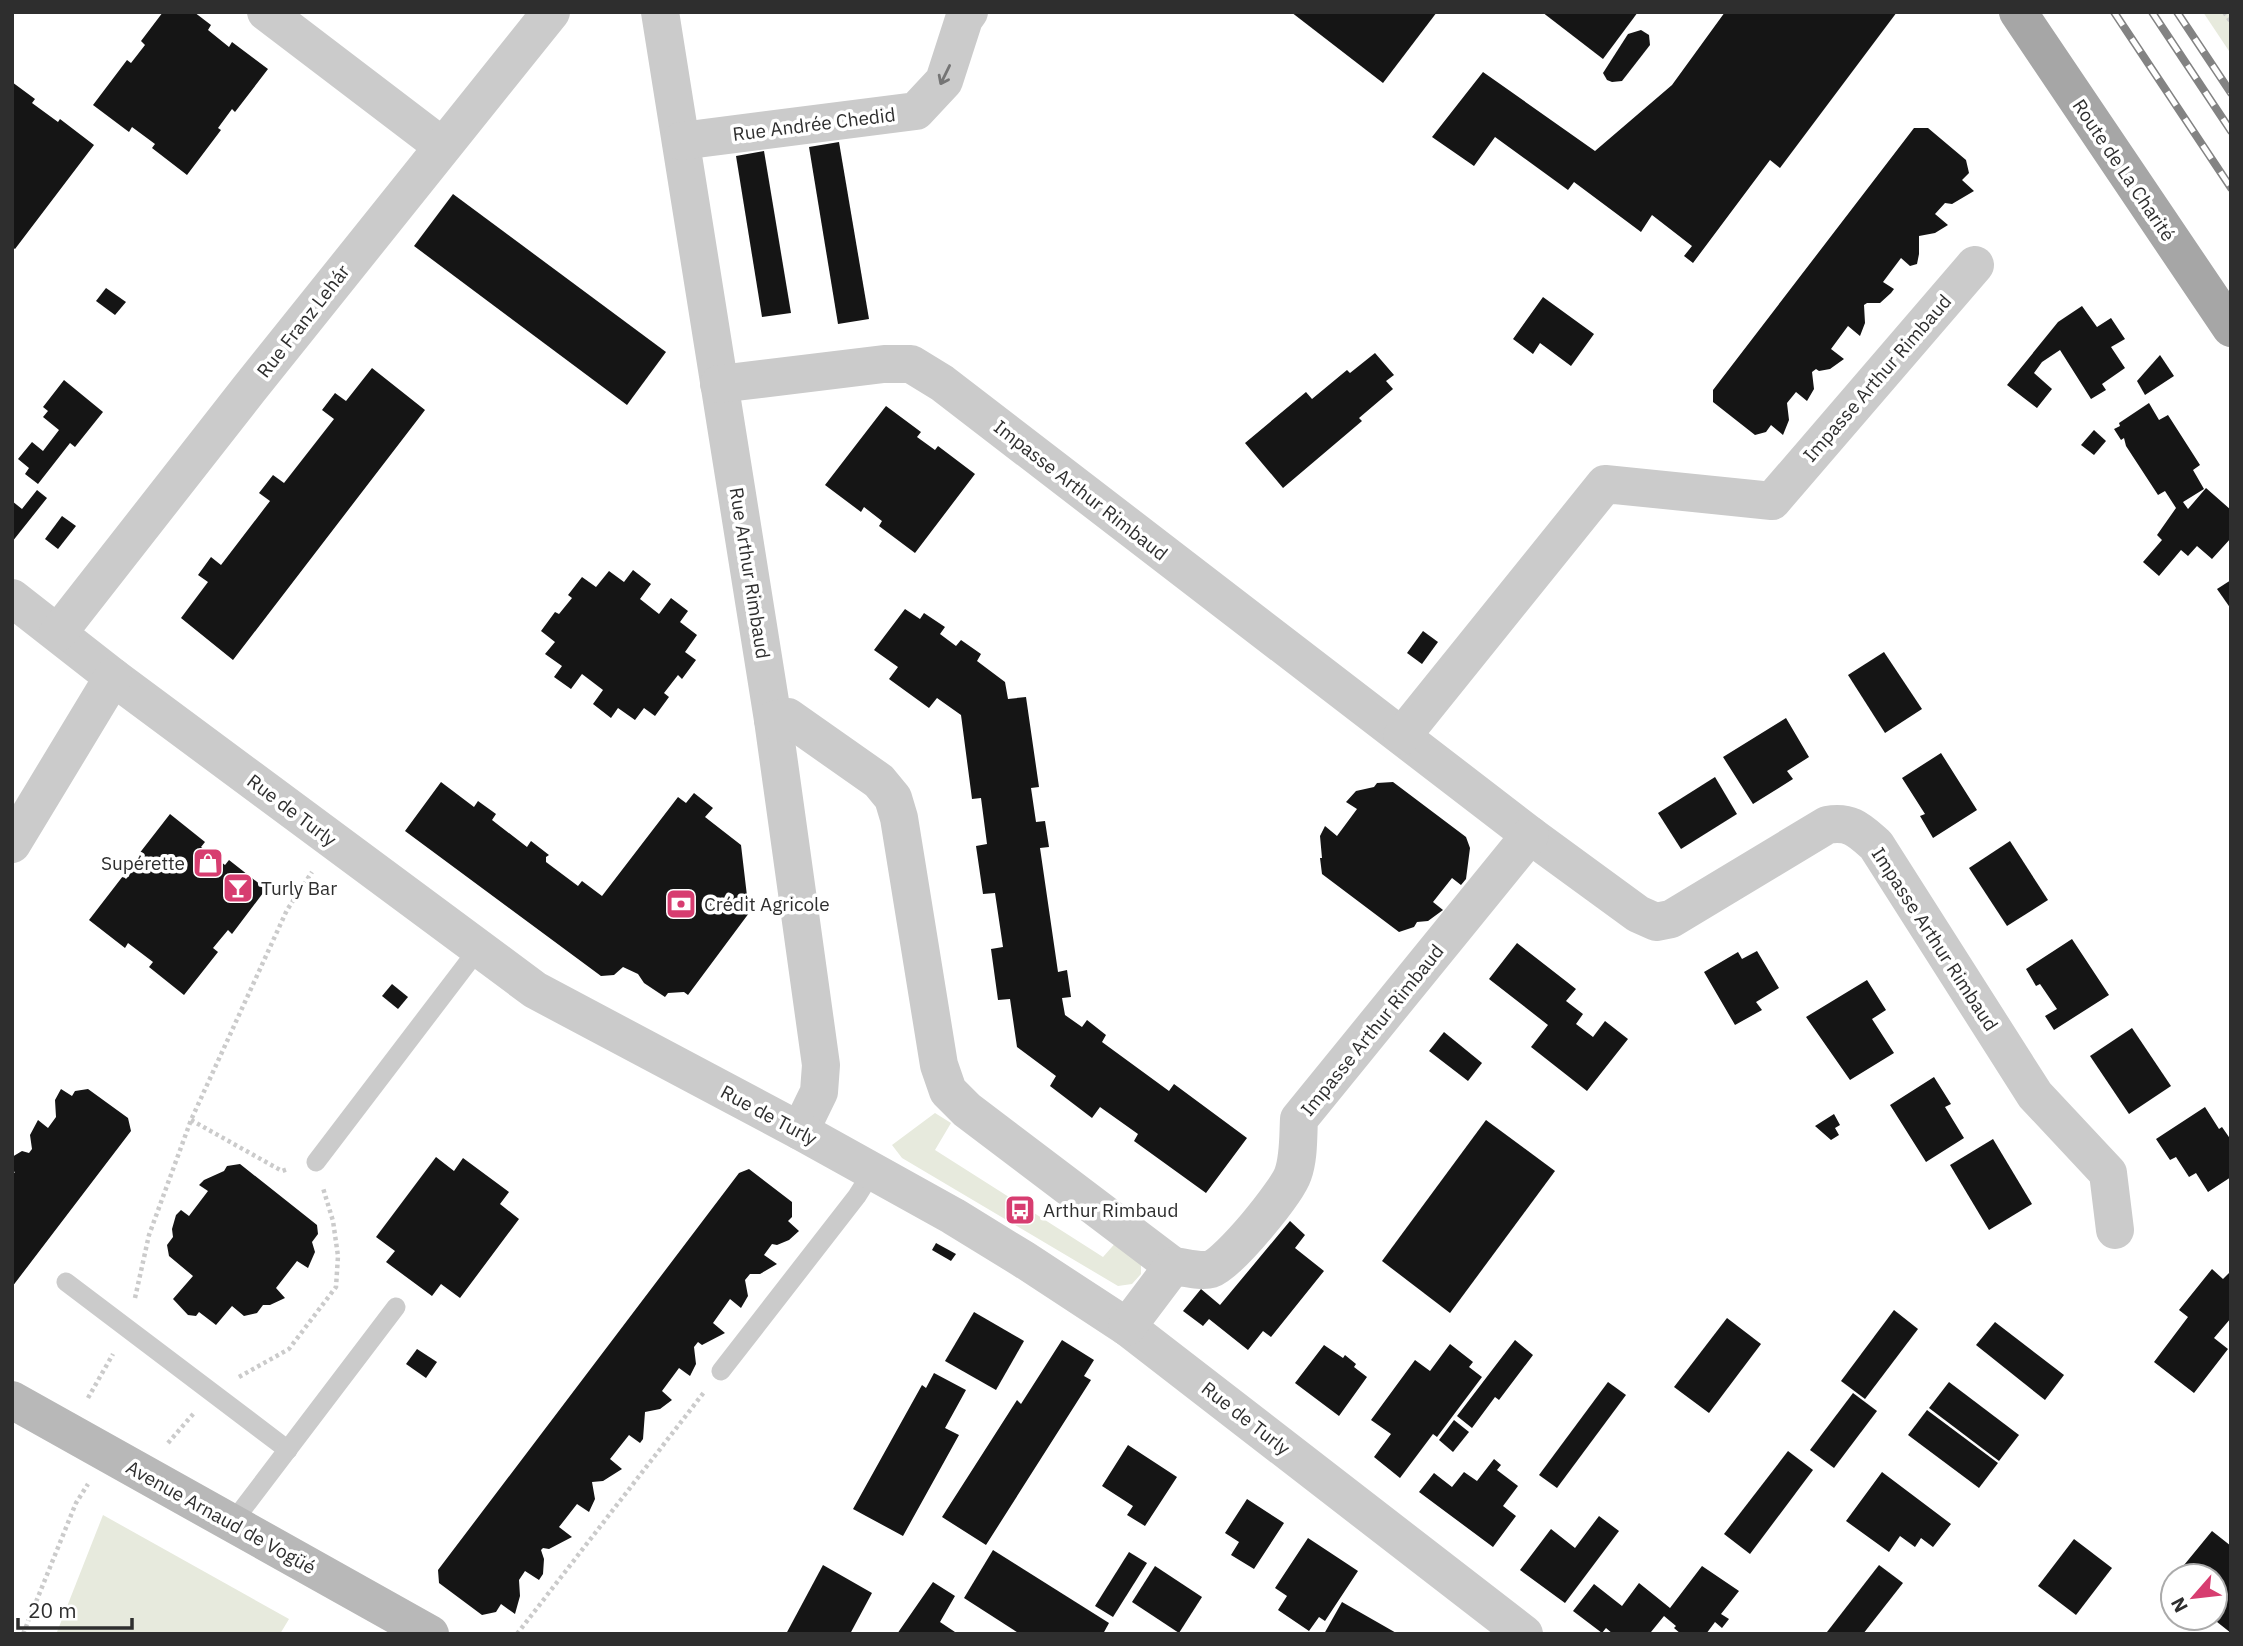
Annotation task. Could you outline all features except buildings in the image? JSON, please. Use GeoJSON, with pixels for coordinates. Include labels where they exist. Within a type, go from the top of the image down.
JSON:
{"type":"FeatureCollection","features":[{"type":"Feature","properties":{"kind":"main road","name":"Route de La Charité"},"geometry":{"type":"LineString","coordinates":[[2018,12],[2231,328]]}},
{"type":"Feature","properties":{"kind":"street"},"geometry":{"type":"LineString","coordinates":[[266,12],[442,146]]}},
{"type":"Feature","properties":{"kind":"street","name":"Rue Franz Lehár"},"geometry":{"type":"LineString","coordinates":[[58,633],[551,12]]}},
{"type":"Feature","properties":{"kind":"street","name":"Rue Arthur Rimbaud"},"geometry":{"type":"LineString","coordinates":[[660,12],[773,720],[821,1065],[819,1092],[800,1131]]}},
{"type":"Feature","properties":{"kind":"street","name":"Rue Andrée Chedid"},"geometry":{"type":"LineString","coordinates":[[681,141],[916,111],[944,81],[964,19],[969,12]]}},
{"type":"Feature","properties":{"kind":"street","name":"Impasse Arthur Rimbaud"},"geometry":{"type":"LineString","coordinates":[[1402,736],[1605,484],[1772,501],[1975,265]]}},
{"type":"Feature","properties":{"kind":"street","name":"Impasse Arthur Rimbaud"},"geometry":{"type":"LineString","coordinates":[[719,384],[911,364],[942,383],[1530,835],[1638,914],[1656,922],[1671,919],[1827,825],[1843,822],[1861,831],[1876,845],[2035,1095],[2108,1173],[2115,1230]]}},
{"type":"Feature","properties":{"kind":"street","name":"Rue de Turly"},"geometry":{"type":"LineString","coordinates":[[12,598],[113,677],[535,990],[953,1216],[1023,1258],[1127,1327],[1524,1634]]}},
{"type":"Feature","properties":{"kind":"street"},"geometry":{"type":"LineString","coordinates":[[12,844],[113,677]]}},
{"type":"Feature","properties":{"kind":"street"},"geometry":{"type":"LineString","coordinates":[[773,720],[788,717],[879,781],[893,798],[899,818],[939,1065],[948,1091],[967,1110],[1173,1266],[1127,1327]]}},
{"type":"Feature","properties":{"kind":"street","name":"Impasse Arthur Rimbaud"},"geometry":{"type":"LineString","coordinates":[[1173,1266],[1210,1269],[1222,1263],[1243,1244],[1293,1176],[1298,1149],[1299,1119],[1530,835]]}},
{"type":"Feature","properties":{"kind":"street","name":"Avenue Arnaud de Vogüé"},"geometry":{"type":"LineString","coordinates":[[12,1400],[430,1634]]}},
{"type":"Feature","properties":{"kind":"lane"},"geometry":{"type":"LineString","coordinates":[[316,1162],[479,948]]}},
{"type":"Feature","properties":{"kind":"lane"},"geometry":{"type":"LineString","coordinates":[[721,1371],[857,1196],[872,1172]]}},
{"type":"Feature","properties":{"kind":"lane"},"geometry":{"type":"LineString","coordinates":[[66,1282],[288,1450]]}},
{"type":"Feature","properties":{"kind":"lane"},"geometry":{"type":"LineString","coordinates":[[232,1523],[396,1307]]}},
{"type":"Feature","properties":{"kind":"path"},"geometry":{"type":"LineString","coordinates":[[2224,12],[2231,22]]}},
{"type":"Feature","properties":{"kind":"path"},"geometry":{"type":"LineString","coordinates":[[96,1407],[87,1400],[128,1329],[149,1235],[191,1120],[287,910],[318,862]]}},
{"type":"Feature","properties":{"kind":"path"},"geometry":{"type":"LineString","coordinates":[[160,1452],[212,1393],[289,1349],[336,1287],[338,1256],[333,1221],[316,1162],[310,1159],[282,1171],[191,1120]]}},
{"type":"Feature","properties":{"kind":"path"},"geometry":{"type":"LineString","coordinates":[[517,1634],[721,1371]]}},
{"type":"Feature","properties":{"kind":"path"},"geometry":{"type":"LineString","coordinates":[[23,1634],[76,1503],[107,1453]]}},
{"type":"Feature","properties":{"kind":"shaded area"},"geometry":{"type":"Polygon","coordinates":[[[2203,12],[2231,12],[2231,54],[2203,12]]]}},
{"type":"Feature","properties":{"kind":"shaded area"},"geometry":{"type":"Polygon","coordinates":[[[935,1113],[951,1123],[935,1150],[1103,1257],[1119,1239],[1141,1264],[1141,1274],[1132,1284],[1118,1286],[902,1158],[892,1145],[935,1113]]]}},
{"type":"Feature","properties":{"kind":"shaded area"},"geometry":{"type":"Polygon","coordinates":[[[103,1515],[289,1619],[280,1634],[57,1632],[103,1515]]]}},
{"type":"Feature","properties":{"kind":"railway"},"geometry":{"type":"LineString","coordinates":[[2114,12],[2231,188]]}},
{"type":"Feature","properties":{"kind":"railway"},"geometry":{"type":"LineString","coordinates":[[2152,12],[2231,131]]}},
{"type":"Feature","properties":{"kind":"railway"},"geometry":{"type":"LineString","coordinates":[[2177,12],[2231,93]]}},
{"type":"Feature","properties":{"kind":"place","name":"Supérette"},"geometry":{"type":"Point","coordinates":[208,863]}},
{"type":"Feature","properties":{"kind":"place","name":"Turly Bar"},"geometry":{"type":"Point","coordinates":[238,888]}},
{"type":"Feature","properties":{"kind":"place","name":"Crédit Agricole"},"geometry":{"type":"Point","coordinates":[681,904]}},
{"type":"Feature","properties":{"kind":"place","name":"Arthur Rimbaud"},"geometry":{"type":"Point","coordinates":[1020,1210]}}]}
